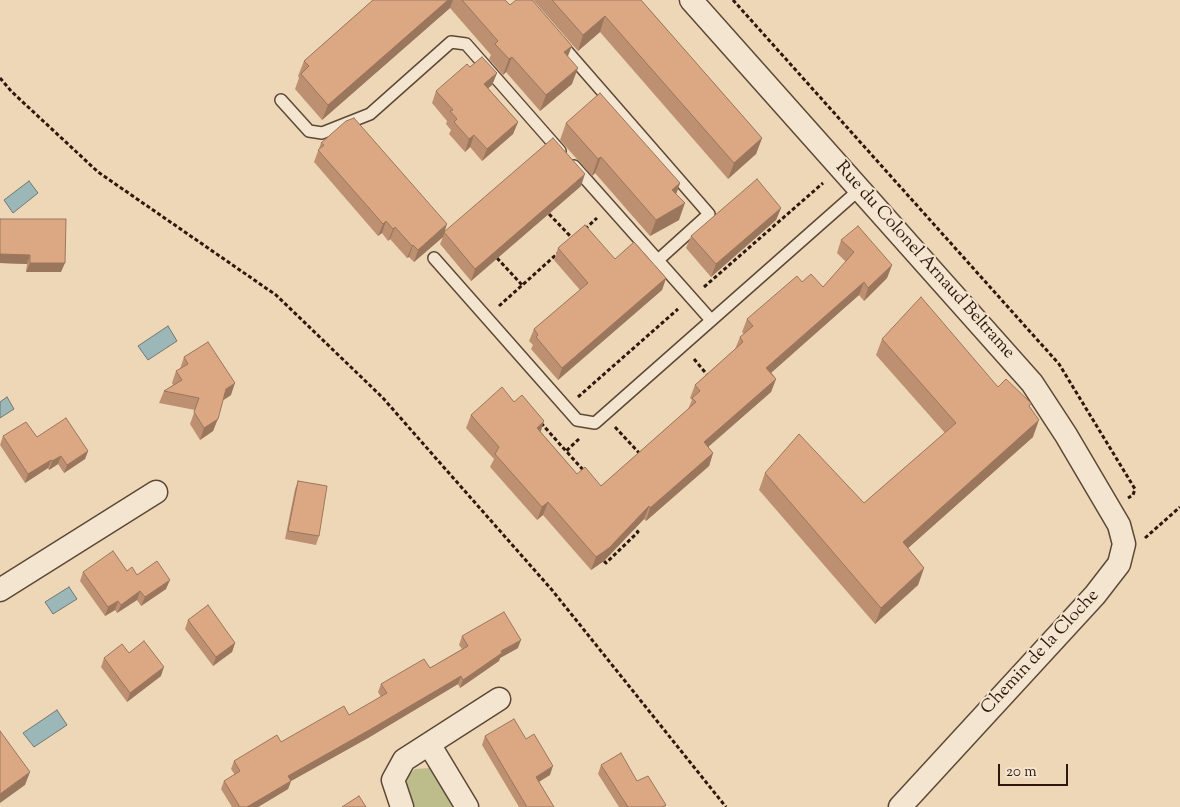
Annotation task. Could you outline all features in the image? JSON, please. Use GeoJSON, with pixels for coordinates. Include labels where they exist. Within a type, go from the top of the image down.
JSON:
{"type":"FeatureCollection","features":[{"type":"Feature","properties":{"kind":"street","name":"Rue du Colonel Arnaud Beltrame"},"geometry":{"type":"LineString","coordinates":[[691,0],[1032,383],[1066,435],[1109,508],[1118,525],[1124,544]]}},
{"type":"Feature","properties":{"kind":"street"},"geometry":{"type":"LineString","coordinates":[[0,590],[156,492]]}},
{"type":"Feature","properties":{"kind":"street","name":"Chemin de la Cloche"},"geometry":{"type":"LineString","coordinates":[[900,807],[1100,590],[1119,564],[1124,544]]}},
{"type":"Feature","properties":{"kind":"street"},"geometry":{"type":"LineString","coordinates":[[402,807],[393,780],[404,760],[500,699]]}},
{"type":"Feature","properties":{"kind":"street"},"geometry":{"type":"LineString","coordinates":[[429,744],[468,807]]}},
{"type":"Feature","properties":{"kind":"lane"},"geometry":{"type":"LineString","coordinates":[[555,37],[709,214],[657,261]]}},
{"type":"Feature","properties":{"kind":"lane"},"geometry":{"type":"LineString","coordinates":[[281,100],[309,131],[322,133],[370,114],[451,42],[466,44],[711,320]]}},
{"type":"Feature","properties":{"kind":"lane"},"geometry":{"type":"LineString","coordinates":[[434,258],[576,420],[600,419],[860,189]]}},
{"type":"Feature","properties":{"kind":"path"},"geometry":{"type":"LineString","coordinates":[[733,0],[1060,364],[1135,489],[1133,495],[1109,508]]}},
{"type":"Feature","properties":{"kind":"path"},"geometry":{"type":"LineString","coordinates":[[0,78],[12,92],[98,172],[276,296],[382,397],[552,590],[726,807]]}},
{"type":"Feature","properties":{"kind":"path"},"geometry":{"type":"LineString","coordinates":[[575,400],[823,183]]}},
{"type":"Feature","properties":{"kind":"path"},"geometry":{"type":"LineString","coordinates":[[549,214],[574,239]]}},
{"type":"Feature","properties":{"kind":"path"},"geometry":{"type":"LineString","coordinates":[[580,233],[601,214]]}},
{"type":"Feature","properties":{"kind":"path"},"geometry":{"type":"LineString","coordinates":[[494,310],[559,252]]}},
{"type":"Feature","properties":{"kind":"path"},"geometry":{"type":"LineString","coordinates":[[497,258],[522,285]]}},
{"type":"Feature","properties":{"kind":"path"},"geometry":{"type":"LineString","coordinates":[[682,346],[711,379]]}},
{"type":"Feature","properties":{"kind":"path"},"geometry":{"type":"LineString","coordinates":[[566,450],[600,419],[644,457]]}},
{"type":"Feature","properties":{"kind":"path"},"geometry":{"type":"LineString","coordinates":[[538,420],[586,473]]}},
{"type":"Feature","properties":{"kind":"path"},"geometry":{"type":"LineString","coordinates":[[1124,544],[1139,543],[1180,507]]}},
{"type":"Feature","properties":{"kind":"path"},"geometry":{"type":"LineString","coordinates":[[604,561],[606,563],[638,532],[632,525]]}},
{"type":"Feature","properties":{"kind":"green space"},"geometry":{"type":"Polygon","coordinates":[[[430,768],[454,807],[412,807],[403,780],[415,769],[430,768]]]}},
{"type":"Feature","properties":{"kind":"water"},"geometry":{"type":"Polygon","coordinates":[[[29,181],[38,193],[13,213],[4,200],[29,181]]]}},
{"type":"Feature","properties":{"kind":"water"},"geometry":{"type":"Polygon","coordinates":[[[168,326],[177,341],[148,360],[138,346],[168,326]]]}},
{"type":"Feature","properties":{"kind":"water"},"geometry":{"type":"Polygon","coordinates":[[[7,397],[14,409],[0,418],[0,402],[7,397]]]}},
{"type":"Feature","properties":{"kind":"water"},"geometry":{"type":"Polygon","coordinates":[[[69,587],[77,599],[53,614],[45,602],[69,587]]]}},
{"type":"Feature","properties":{"kind":"water"},"geometry":{"type":"Polygon","coordinates":[[[57,710],[67,725],[34,747],[23,733],[57,710]]]}},
{"type":"Feature","properties":{"kind":"building"},"geometry":{"type":"Polygon","coordinates":[[[373,0],[448,0],[328,105],[301,74],[309,66],[304,61],[373,0]]]}},
{"type":"Feature","properties":{"kind":"building"},"geometry":{"type":"Polygon","coordinates":[[[462,0],[505,0],[510,5],[516,0],[532,0],[572,46],[564,52],[578,68],[546,95],[512,57],[509,59],[495,44],[498,41],[462,0]]]}},
{"type":"Feature","properties":{"kind":"building"},"geometry":{"type":"Polygon","coordinates":[[[552,0],[641,0],[762,138],[734,163],[605,16],[583,35],[552,0]]]}},
{"type":"Feature","properties":{"kind":"building"},"geometry":{"type":"Polygon","coordinates":[[[482,57],[497,73],[484,84],[518,122],[487,149],[474,135],[469,139],[454,122],[457,119],[450,111],[453,110],[436,91],[467,64],[470,67],[482,57]]]}},
{"type":"Feature","properties":{"kind":"building"},"geometry":{"type":"Polygon","coordinates":[[[600,93],[680,183],[672,190],[685,203],[656,220],[601,157],[598,159],[566,123],[600,93]]]}},
{"type":"Feature","properties":{"kind":"building"},"geometry":{"type":"Polygon","coordinates":[[[354,118],[447,224],[418,250],[395,227],[393,229],[386,221],[383,224],[318,150],[324,145],[321,143],[346,121],[354,118]]]}},
{"type":"Feature","properties":{"kind":"building"},"geometry":{"type":"Polygon","coordinates":[[[553,138],[585,174],[475,269],[444,232],[553,138]]]}},
{"type":"Feature","properties":{"kind":"building"},"geometry":{"type":"Polygon","coordinates":[[[757,179],[781,208],[716,264],[691,236],[757,179]]]}},
{"type":"Feature","properties":{"kind":"building"},"geometry":{"type":"Polygon","coordinates":[[[0,219],[66,219],[65,263],[30,263],[30,255],[0,254],[0,219]]]}},
{"type":"Feature","properties":{"kind":"building"},"geometry":{"type":"Polygon","coordinates":[[[585,225],[615,259],[634,242],[666,278],[562,368],[536,337],[538,335],[534,329],[588,283],[558,248],[585,225]]]}},
{"type":"Feature","properties":{"kind":"building"},"geometry":{"type":"Polygon","coordinates":[[[858,226],[892,265],[868,288],[864,282],[766,368],[776,379],[704,442],[713,453],[650,508],[649,506],[609,548],[596,557],[548,502],[542,507],[495,454],[499,447],[471,415],[502,387],[514,402],[522,395],[544,421],[537,428],[577,474],[585,467],[601,486],[696,402],[692,398],[700,391],[695,385],[743,342],[740,337],[753,326],[747,319],[797,276],[802,282],[811,274],[823,287],[854,252],[841,240],[858,226]]]}},
{"type":"Feature","properties":{"kind":"building"},"geometry":{"type":"Polygon","coordinates":[[[921,297],[998,387],[1006,379],[1031,403],[1029,406],[1039,420],[903,542],[924,568],[881,608],[765,473],[799,434],[864,503],[956,423],[882,339],[921,297]]]}},
{"type":"Feature","properties":{"kind":"building"},"geometry":{"type":"Polygon","coordinates":[[[208,342],[235,383],[226,389],[218,419],[204,428],[194,412],[199,398],[164,391],[182,380],[176,371],[188,364],[184,357],[208,342]]]}},
{"type":"Feature","properties":{"kind":"building"},"geometry":{"type":"Polygon","coordinates":[[[66,418],[88,451],[67,465],[61,456],[28,474],[3,436],[26,422],[37,437],[66,418]]]}},
{"type":"Feature","properties":{"kind":"building"},"geometry":{"type":"Polygon","coordinates":[[[298,481],[327,486],[319,536],[288,531],[298,481]]]}},
{"type":"Feature","properties":{"kind":"building"},"geometry":{"type":"Polygon","coordinates":[[[113,551],[127,571],[132,567],[137,575],[157,561],[170,580],[145,597],[140,591],[121,605],[118,601],[108,607],[83,572],[113,551]]]}},
{"type":"Feature","properties":{"kind":"building"},"geometry":{"type":"Polygon","coordinates":[[[208,605],[235,643],[216,657],[188,620],[208,605]]]}},
{"type":"Feature","properties":{"kind":"building"},"geometry":{"type":"Polygon","coordinates":[[[504,612],[521,640],[501,651],[502,653],[463,680],[461,676],[288,776],[291,781],[247,807],[240,807],[224,781],[240,771],[234,761],[277,735],[281,742],[344,706],[349,715],[387,693],[381,684],[424,659],[430,668],[468,646],[462,636],[504,612]]]}},
{"type":"Feature","properties":{"kind":"building"},"geometry":{"type":"Polygon","coordinates":[[[144,641],[164,667],[130,693],[104,658],[122,644],[129,653],[144,641]]]}},
{"type":"Feature","properties":{"kind":"building"},"geometry":{"type":"Polygon","coordinates":[[[514,719],[526,739],[534,734],[553,766],[536,777],[554,807],[527,807],[485,736],[514,719]]]}},
{"type":"Feature","properties":{"kind":"building"},"geometry":{"type":"Polygon","coordinates":[[[0,731],[30,772],[0,794],[0,731]]]}},
{"type":"Feature","properties":{"kind":"building"},"geometry":{"type":"Polygon","coordinates":[[[621,753],[637,781],[648,776],[666,805],[662,807],[628,807],[601,765],[621,753]]]}},
{"type":"Feature","properties":{"kind":"building"},"geometry":{"type":"Polygon","coordinates":[[[359,796],[366,807],[342,807],[359,796]]]}}]}
